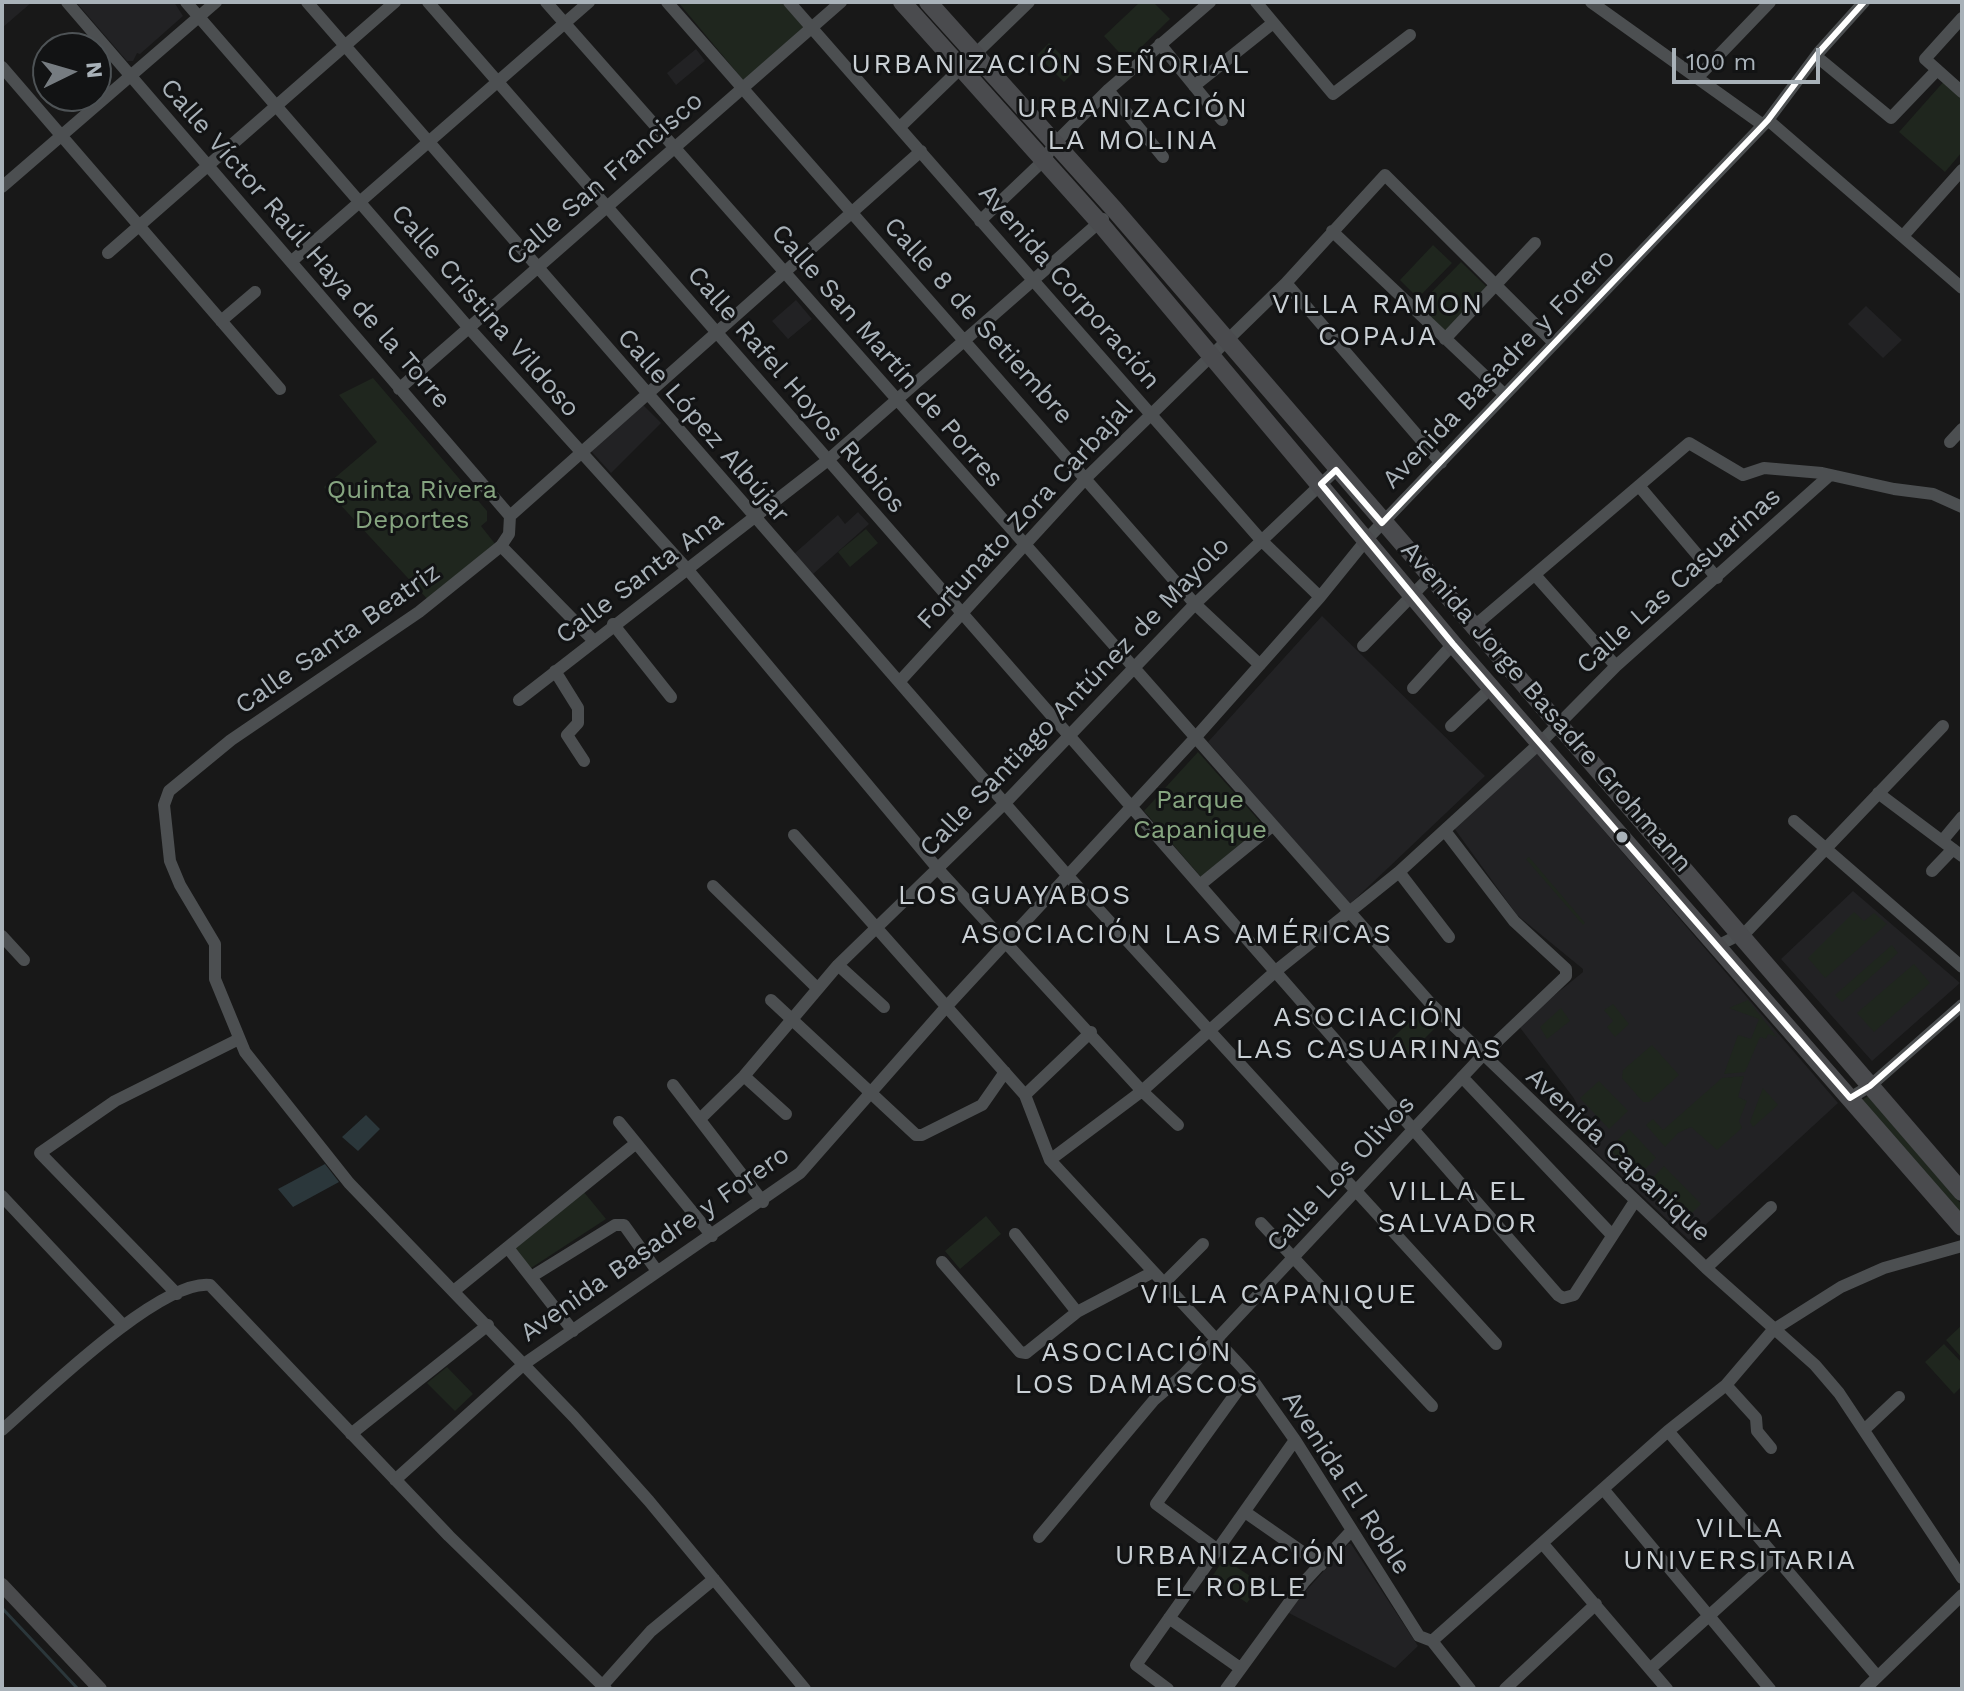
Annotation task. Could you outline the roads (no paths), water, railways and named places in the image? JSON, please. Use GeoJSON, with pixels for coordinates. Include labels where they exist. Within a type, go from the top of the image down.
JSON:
{"type":"FeatureCollection","features":[{"type":"Feature","properties":{"kind":"highway","name":"Avenida Jorge Basadre Grohmann"},"geometry":{"type":"LineString","coordinates":[[902,2],[1099,222],[1453,644],[1962,1227]]}},
{"type":"Feature","properties":{"kind":"highway","name":"Avenida Jorge Basadre Grohmann"},"geometry":{"type":"LineString","coordinates":[[928,2],[1114,209],[1472,628],[1962,1192]]}},
{"type":"Feature","properties":{"kind":"highway"},"geometry":{"type":"LineString","coordinates":[[1475,667],[1492,651]]}},
{"type":"Feature","properties":{"kind":"main road"},"geometry":{"type":"LineString","coordinates":[[2,1585],[100,1689]]}},
{"type":"Feature","properties":{"kind":"street","name":"Calle Víctor Raúl Haya de la Torre"},"geometry":{"type":"LineString","coordinates":[[67,2],[510,516]]}},
{"type":"Feature","properties":{"kind":"street","name":"Calle Cristina Vildoso"},"geometry":{"type":"LineString","coordinates":[[186,2],[468,327],[688,570],[938,869],[1008,941],[1142,1091],[1178,1125]]}},
{"type":"Feature","properties":{"kind":"street"},"geometry":{"type":"LineString","coordinates":[[2,187],[216,2]]}},
{"type":"Feature","properties":{"kind":"street","name":"Calle López Albújar"},"geometry":{"type":"LineString","coordinates":[[307,2],[1068,876],[1496,1344]]}},
{"type":"Feature","properties":{"kind":"street"},"geometry":{"type":"LineString","coordinates":[[108,253],[395,2]]}},
{"type":"Feature","properties":{"kind":"street","name":"Calle Rafel Hoyos Rubios"},"geometry":{"type":"LineString","coordinates":[[428,2],[1558,1295],[1563,1298],[1574,1295],[1611,1234]]}},
{"type":"Feature","properties":{"kind":"street","name":"Calle San Martín de Porres"},"geometry":{"type":"LineString","coordinates":[[546,2],[1195,738]]}},
{"type":"Feature","properties":{"kind":"street"},"geometry":{"type":"LineString","coordinates":[[292,261],[589,2]]}},
{"type":"Feature","properties":{"kind":"street","name":"Calle 8 de Setiembre"},"geometry":{"type":"LineString","coordinates":[[667,2],[1087,477],[1195,604],[1260,665]]}},
{"type":"Feature","properties":{"kind":"street","name":"Avenida Corporación"},"geometry":{"type":"LineString","coordinates":[[789,2],[1261,540],[1320,597]]}},
{"type":"Feature","properties":{"kind":"street","name":"Calle San Francisco"},"geometry":{"type":"LineString","coordinates":[[399,389],[841,2]]}},
{"type":"Feature","properties":{"kind":"street"},"geometry":{"type":"LineString","coordinates":[[900,127],[977,56],[1029,2]]}},
{"type":"Feature","properties":{"kind":"street"},"geometry":{"type":"LineString","coordinates":[[980,221],[1043,161],[1055,143],[1108,90],[1210,2]]}},
{"type":"Feature","properties":{"kind":"street"},"geometry":{"type":"LineString","coordinates":[[1256,2],[1333,94],[1410,35]]}},
{"type":"Feature","properties":{"kind":"street"},"geometry":{"type":"LineString","coordinates":[[1591,2],[1765,122],[1961,284]]}},
{"type":"Feature","properties":{"kind":"street"},"geometry":{"type":"LineString","coordinates":[[1697,78],[1770,2]]}},
{"type":"Feature","properties":{"kind":"street","name":"Avenida Basadre y Forero"},"geometry":{"type":"LineString","coordinates":[[395,1480],[524,1364],[763,1202],[800,1173],[947,1006],[1195,738],[1367,539],[1552,341],[1665,230],[1765,122],[1816,56],[1864,2]]}},
{"type":"Feature","properties":{"kind":"street"},"geometry":{"type":"LineString","coordinates":[[1962,18],[1925,59],[1962,92]]}},
{"type":"Feature","properties":{"kind":"street"},"geometry":{"type":"LineString","coordinates":[[1194,86],[1273,23]]}},
{"type":"Feature","properties":{"kind":"street"},"geometry":{"type":"LineString","coordinates":[[1160,44],[1222,120]]}},
{"type":"Feature","properties":{"kind":"street"},"geometry":{"type":"LineString","coordinates":[[1816,56],[1891,118],[1937,70]]}},
{"type":"Feature","properties":{"kind":"street"},"geometry":{"type":"LineString","coordinates":[[2,67],[280,389]]}},
{"type":"Feature","properties":{"kind":"street"},"geometry":{"type":"LineString","coordinates":[[1108,90],[1163,157]]}},
{"type":"Feature","properties":{"kind":"street"},"geometry":{"type":"LineString","coordinates":[[593,640],[501,546],[509,534],[510,516],[921,151]]}},
{"type":"Feature","properties":{"kind":"street"},"geometry":{"type":"LineString","coordinates":[[1903,236],[1962,170]]}},
{"type":"Feature","properties":{"kind":"street","name":"Fortunato Zora Carbajal"},"geometry":{"type":"LineString","coordinates":[[900,681],[1087,477],[1286,283],[1385,175],[1496,286]]}},
{"type":"Feature","properties":{"kind":"street","name":"Calle Santa Ana"},"geometry":{"type":"LineString","coordinates":[[519,700],[613,624],[755,520],[828,460],[1114,209]]}},
{"type":"Feature","properties":{"kind":"street"},"geometry":{"type":"LineString","coordinates":[[1332,231],[1503,393]]}},
{"type":"Feature","properties":{"kind":"street"},"geometry":{"type":"LineString","coordinates":[[1445,339],[1535,243]]}},
{"type":"Feature","properties":{"kind":"street"},"geometry":{"type":"LineString","coordinates":[[1286,283],[1441,463]]}},
{"type":"Feature","properties":{"kind":"street"},"geometry":{"type":"LineString","coordinates":[[1496,286],[1552,341]]}},
{"type":"Feature","properties":{"kind":"street"},"geometry":{"type":"LineString","coordinates":[[221,321],[255,292]]}},
{"type":"Feature","properties":{"kind":"street"},"geometry":{"type":"LineString","coordinates":[[1950,442],[1962,429]]}},
{"type":"Feature","properties":{"kind":"street"},"geometry":{"type":"LineString","coordinates":[[1472,628],[1689,443],[1743,475],[1764,468],[1830,475],[1933,494],[1962,507]]}},
{"type":"Feature","properties":{"kind":"street","name":"Calle Santiago Antúnez de Mayolo"},"geometry":{"type":"LineString","coordinates":[[700,1119],[744,1076],[838,965],[1005,803],[1195,604],[1336,470]]}},
{"type":"Feature","properties":{"kind":"street","name":"Calle Las Casuarinas"},"geometry":{"type":"LineString","coordinates":[[1050,1160],[1142,1091],[1277,970],[1399,872],[1541,742],[1555,723],[1616,666],[1830,475]]}},
{"type":"Feature","properties":{"kind":"street"},"geometry":{"type":"LineString","coordinates":[[1639,486],[1717,578]]}},
{"type":"Feature","properties":{"kind":"street","name":"Calle Santa Beatriz"},"geometry":{"type":"LineString","coordinates":[[239,1039],[215,979],[215,944],[180,885],[170,861],[165,797],[231,740],[364,652],[501,546]]}},
{"type":"Feature","properties":{"kind":"street"},"geometry":{"type":"LineString","coordinates":[[1535,575],[1616,666]]}},
{"type":"Feature","properties":{"kind":"street"},"geometry":{"type":"LineString","coordinates":[[1363,646],[1429,578]]}},
{"type":"Feature","properties":{"kind":"street"},"geometry":{"type":"LineString","coordinates":[[613,624],[671,697]]}},
{"type":"Feature","properties":{"kind":"street"},"geometry":{"type":"LineString","coordinates":[[1413,688],[1453,644]]}},
{"type":"Feature","properties":{"kind":"street"},"geometry":{"type":"LineString","coordinates":[[555,671],[578,708],[578,723],[567,735],[584,761]]}},
{"type":"Feature","properties":{"kind":"street"},"geometry":{"type":"LineString","coordinates":[[1451,726],[1492,687]]}},
{"type":"Feature","properties":{"kind":"street"},"geometry":{"type":"LineString","coordinates":[[1717,946],[1740,936],[1827,851],[1943,726]]}},
{"type":"Feature","properties":{"kind":"street","name":"Avenida Capanique"},"geometry":{"type":"LineString","coordinates":[[1195,738],[1350,914],[1482,1056],[1706,1268],[1815,1365],[1864,1430],[1962,1578]]}},
{"type":"Feature","properties":{"kind":"street"},"geometry":{"type":"LineString","coordinates":[[1878,793],[1958,852],[1932,871]]}},
{"type":"Feature","properties":{"kind":"street"},"geometry":{"type":"LineString","coordinates":[[1942,841],[1962,817]]}},
{"type":"Feature","properties":{"kind":"street"},"geometry":{"type":"LineString","coordinates":[[1794,821],[1962,967]]}},
{"type":"Feature","properties":{"kind":"street"},"geometry":{"type":"LineString","coordinates":[[1201,884],[1272,826]]}},
{"type":"Feature","properties":{"kind":"street","name":"Calle Los Olivos"},"geometry":{"type":"LineString","coordinates":[[1039,1537],[1154,1400],[1216,1339],[1482,1056],[1566,976],[1566,969],[1514,921],[1445,831]]}},
{"type":"Feature","properties":{"kind":"street","name":"Avenida El Roble"},"geometry":{"type":"LineString","coordinates":[[794,835],[879,926],[1025,1095],[1050,1160],[1249,1375],[1295,1440],[1419,1636],[1432,1641],[1470,1689]]}},
{"type":"Feature","properties":{"kind":"street"},"geometry":{"type":"LineString","coordinates":[[1399,872],[1449,937]]}},
{"type":"Feature","properties":{"kind":"street"},"geometry":{"type":"LineString","coordinates":[[713,886],[817,988]]}},
{"type":"Feature","properties":{"kind":"street"},"geometry":{"type":"LineString","coordinates":[[2,936],[24,960]]}},
{"type":"Feature","properties":{"kind":"street"},"geometry":{"type":"LineString","coordinates":[[838,965],[884,1007]]}},
{"type":"Feature","properties":{"kind":"street"},"geometry":{"type":"LineString","coordinates":[[771,1000],[913,1134],[922,1135],[982,1105],[1005,1072]]}},
{"type":"Feature","properties":{"kind":"street"},"geometry":{"type":"LineString","coordinates":[[1850,1098],[1870,1086],[1962,1005]]}},
{"type":"Feature","properties":{"kind":"street"},"geometry":{"type":"LineString","coordinates":[[1025,1095],[1091,1032]]}},
{"type":"Feature","properties":{"kind":"street"},"geometry":{"type":"LineString","coordinates":[[177,1294],[40,1153],[115,1101],[239,1039],[245,1052],[349,1183],[455,1290],[649,1501],[805,1689]]}},
{"type":"Feature","properties":{"kind":"street"},"geometry":{"type":"LineString","coordinates":[[744,1076],[786,1114]]}},
{"type":"Feature","properties":{"kind":"street"},"geometry":{"type":"LineString","coordinates":[[1462,1077],[1611,1234],[1635,1201]]}},
{"type":"Feature","properties":{"kind":"street"},"geometry":{"type":"LineString","coordinates":[[673,1085],[763,1202]]}},
{"type":"Feature","properties":{"kind":"street"},"geometry":{"type":"LineString","coordinates":[[619,1122],[712,1236]]}},
{"type":"Feature","properties":{"kind":"street"},"geometry":{"type":"LineString","coordinates":[[455,1290],[635,1144]]}},
{"type":"Feature","properties":{"kind":"street"},"geometry":{"type":"LineString","coordinates":[[2,1196],[123,1325]]}},
{"type":"Feature","properties":{"kind":"street"},"geometry":{"type":"LineString","coordinates":[[1706,1268],[1771,1207]]}},
{"type":"Feature","properties":{"kind":"street"},"geometry":{"type":"LineString","coordinates":[[1261,1223],[1432,1406]]}},
{"type":"Feature","properties":{"kind":"street"},"geometry":{"type":"LineString","coordinates":[[531,1277],[615,1225],[624,1225],[657,1271]]}},
{"type":"Feature","properties":{"kind":"street"},"geometry":{"type":"LineString","coordinates":[[1015,1234],[1077,1312]]}},
{"type":"Feature","properties":{"kind":"street"},"geometry":{"type":"LineString","coordinates":[[1164,1283],[1203,1244]]}},
{"type":"Feature","properties":{"kind":"street"},"geometry":{"type":"LineString","coordinates":[[1432,1641],[1668,1431],[1726,1385],[1773,1330],[1855,1281],[1884,1268],[1962,1246]]}},
{"type":"Feature","properties":{"kind":"street"},"geometry":{"type":"LineString","coordinates":[[508,1248],[573,1331]]}},
{"type":"Feature","properties":{"kind":"street"},"geometry":{"type":"LineString","coordinates":[[942,1262],[1020,1352],[1033,1348],[1077,1312],[1153,1272]]}},
{"type":"Feature","properties":{"kind":"street"},"geometry":{"type":"LineString","coordinates":[[2,1430],[123,1325],[177,1294],[202,1284],[210,1285],[395,1480],[604,1687],[651,1631],[714,1579]]}},
{"type":"Feature","properties":{"kind":"street"},"geometry":{"type":"LineString","coordinates":[[351,1434],[488,1325]]}},
{"type":"Feature","properties":{"kind":"street"},"geometry":{"type":"LineString","coordinates":[[1218,1550],[1156,1504],[1249,1375]]}},
{"type":"Feature","properties":{"kind":"street"},"geometry":{"type":"LineString","coordinates":[[1726,1385],[1756,1418],[1757,1431],[1771,1448]]}},
{"type":"Feature","properties":{"kind":"street"},"geometry":{"type":"LineString","coordinates":[[1864,1430],[1899,1397]]}},
{"type":"Feature","properties":{"kind":"street"},"geometry":{"type":"LineString","coordinates":[[1668,1431],[1773,1558],[1877,1676]]}},
{"type":"Feature","properties":{"kind":"street"},"geometry":{"type":"LineString","coordinates":[[1168,1689],[1136,1665],[1295,1440]]}},
{"type":"Feature","properties":{"kind":"street"},"geometry":{"type":"LineString","coordinates":[[1604,1490],[1770,1689]]}},
{"type":"Feature","properties":{"kind":"street"},"geometry":{"type":"LineString","coordinates":[[1245,1512],[1321,1565]]}},
{"type":"Feature","properties":{"kind":"street"},"geometry":{"type":"LineString","coordinates":[[1226,1689],[1304,1582],[1352,1530]]}},
{"type":"Feature","properties":{"kind":"street"},"geometry":{"type":"LineString","coordinates":[[1543,1544],[1667,1689]]}},
{"type":"Feature","properties":{"kind":"street"},"geometry":{"type":"LineString","coordinates":[[1650,1669],[1773,1558]]}},
{"type":"Feature","properties":{"kind":"street"},"geometry":{"type":"LineString","coordinates":[[1865,1689],[1962,1595]]}},
{"type":"Feature","properties":{"kind":"street"},"geometry":{"type":"LineString","coordinates":[[1505,1689],[1596,1604]]}},
{"type":"Feature","properties":{"kind":"street"},"geometry":{"type":"LineString","coordinates":[[1169,1618],[1240,1668]]}},
{"type":"Feature","properties":{"kind":"waterway"},"geometry":{"type":"LineString","coordinates":[[2,1608],[78,1689]]}},
{"type":"Feature","properties":{"kind":"district","name":"URBANIZACIÓN SEÑORIAL"},"geometry":{"type":"Point","coordinates":[1051,65]}},
{"type":"Feature","properties":{"kind":"district","name":"URBANIZACIÓN LA MOLINA"},"geometry":{"type":"Point","coordinates":[1133,125]}},
{"type":"Feature","properties":{"kind":"district","name":"VILLA RAMON COPAJA"},"geometry":{"type":"Point","coordinates":[1378,321]}},
{"type":"Feature","properties":{"kind":"district","name":"LOS GUAYABOS"},"geometry":{"type":"Point","coordinates":[1015,896]}},
{"type":"Feature","properties":{"kind":"district","name":"ASOCIACIÓN LAS AMÉRICAS"},"geometry":{"type":"Point","coordinates":[1177,935]}},
{"type":"Feature","properties":{"kind":"district","name":"ASOCIACIÓN LAS CASUARINAS"},"geometry":{"type":"Point","coordinates":[1369,1034]}},
{"type":"Feature","properties":{"kind":"district","name":"VILLA EL SALVADOR"},"geometry":{"type":"Point","coordinates":[1458,1208]}},
{"type":"Feature","properties":{"kind":"district","name":"VILLA CAPANIQUE"},"geometry":{"type":"Point","coordinates":[1279,1295]}},
{"type":"Feature","properties":{"kind":"district","name":"ASOCIACIÓN LOS DAMASCOS"},"geometry":{"type":"Point","coordinates":[1137,1369]}},
{"type":"Feature","properties":{"kind":"district","name":"VILLA UNIVERSITARIA"},"geometry":{"type":"Point","coordinates":[1740,1545]}},
{"type":"Feature","properties":{"kind":"district","name":"URBANIZACIÓN EL ROBLE"},"geometry":{"type":"Point","coordinates":[1231,1572]}},
{"type":"Feature","properties":{"kind":"park label","name":"Quinta Rivera Deportes"},"geometry":{"type":"Point","coordinates":[412,505]}},
{"type":"Feature","properties":{"kind":"park label","name":"Parque Capanique"},"geometry":{"type":"Point","coordinates":[1200,815]}}]}
